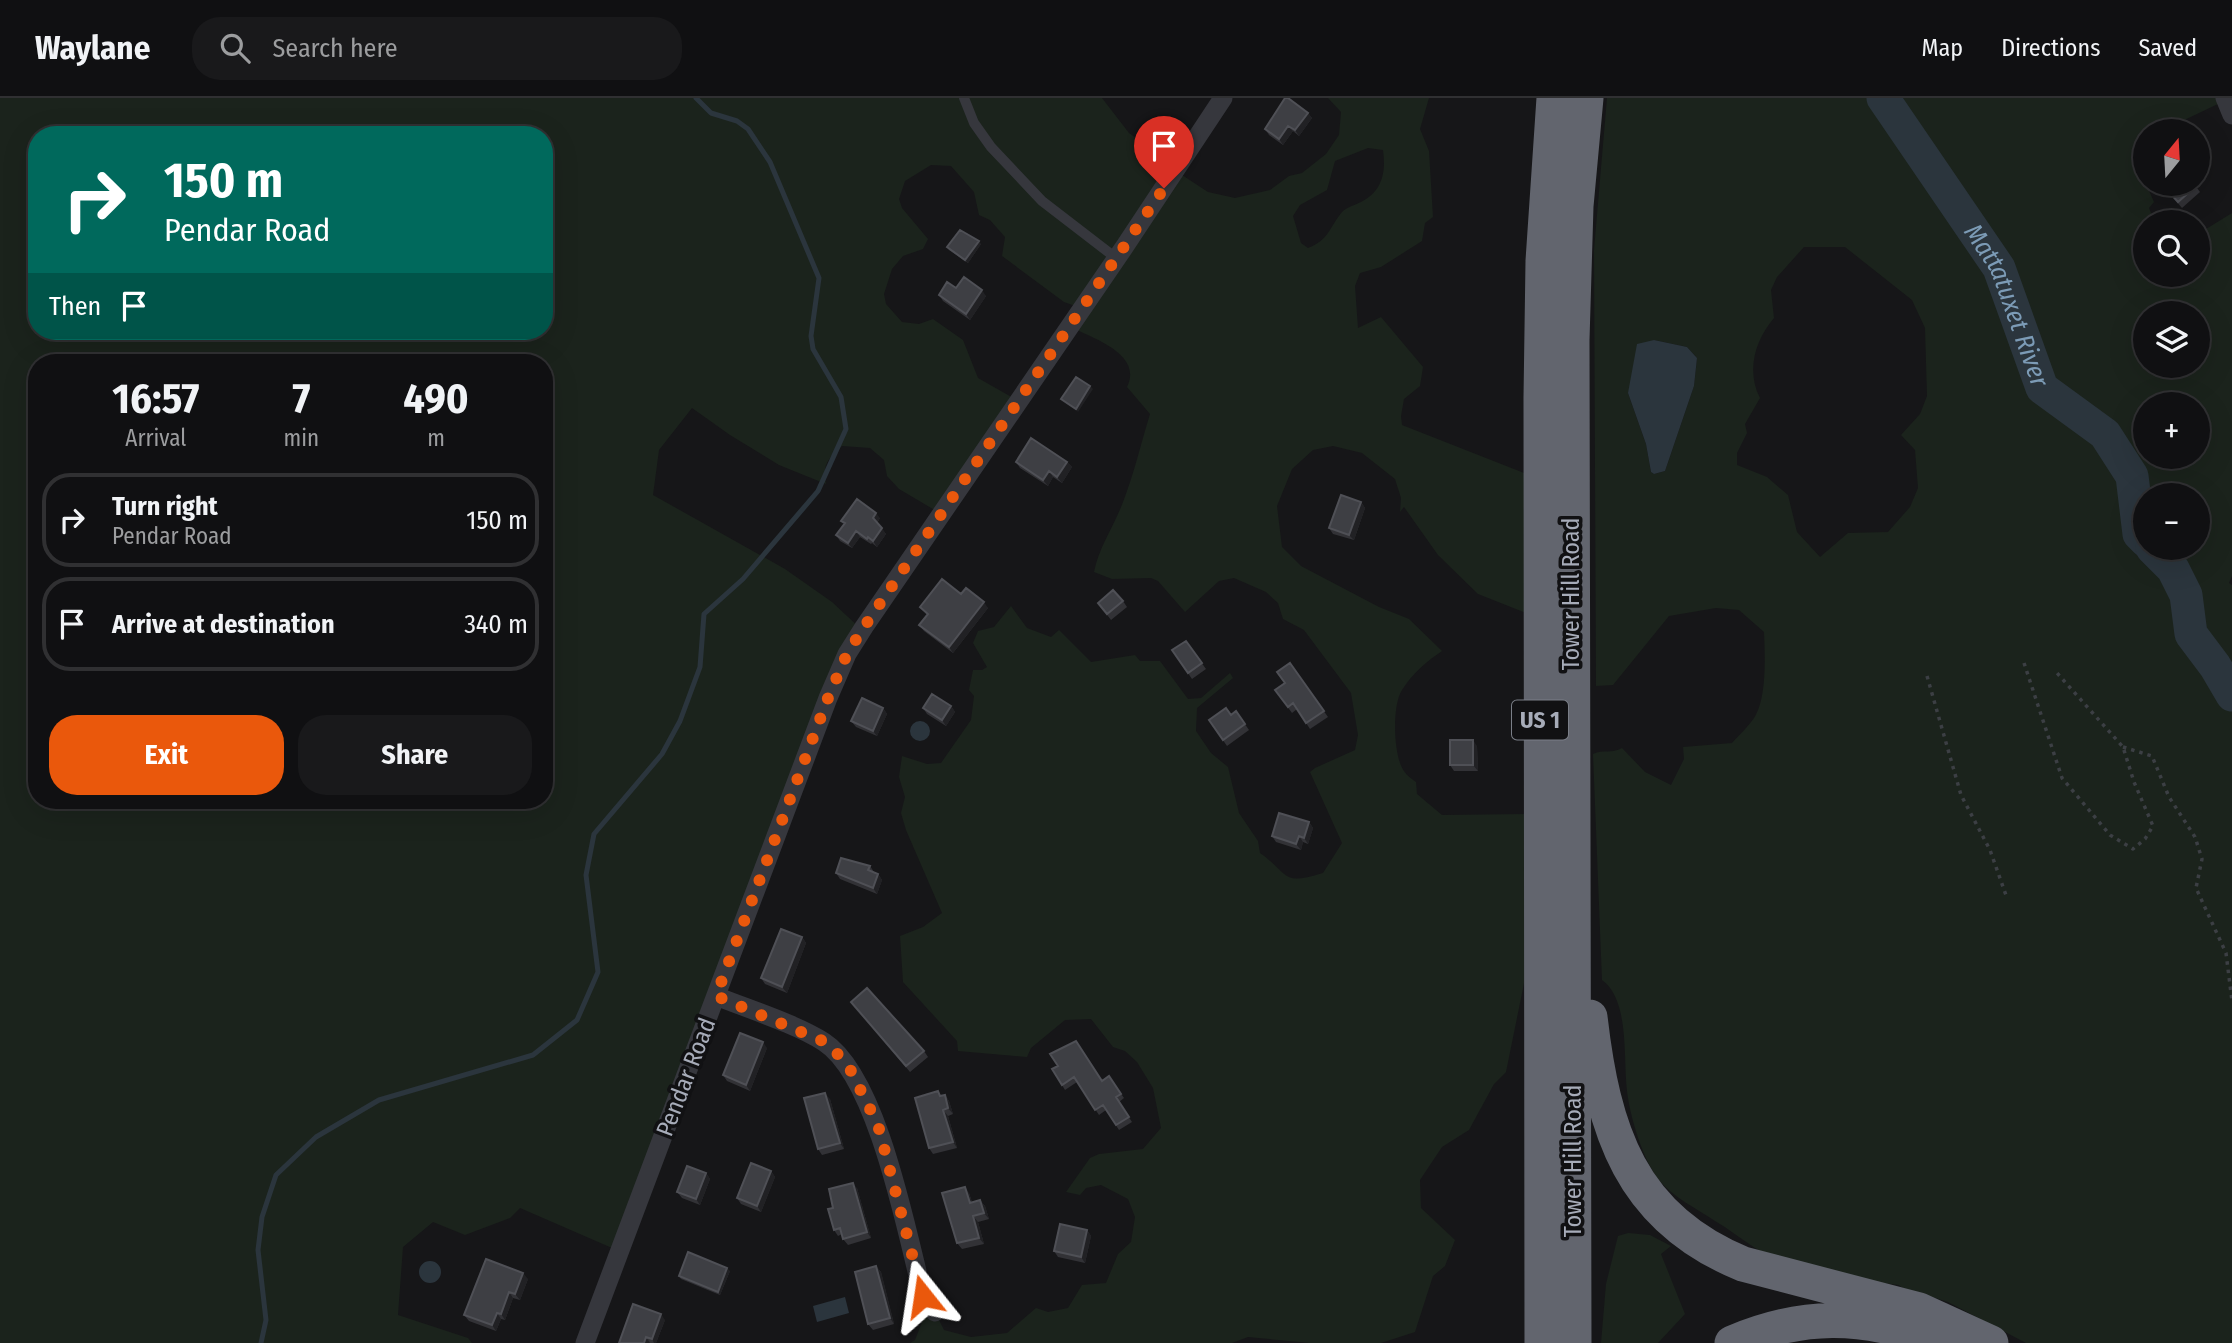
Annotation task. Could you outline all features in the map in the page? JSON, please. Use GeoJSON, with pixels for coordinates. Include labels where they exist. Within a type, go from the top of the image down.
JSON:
{"type":"FeatureCollection","features":[{"type":"Feature","properties":{"kind":"highway","name":"Tower Hill Road"},"geometry":{"type":"LineString","coordinates":[[1542,1343],[1541,397],[1544,235],[1554,98]]}},
{"type":"Feature","properties":{"kind":"highway","name":"Tower Hill Road"},"geometry":{"type":"LineString","coordinates":[[1574,1343],[1572,340],[1576,206],[1586,98]]}},
{"type":"Feature","properties":{"kind":"highway"},"geometry":{"type":"LineString","coordinates":[[1572,837],[1591,1031],[1602,1090],[1621,1152],[1641,1188],[1654,1204],[1685,1233],[1733,1260],[1765,1271],[1919,1310],[1991,1343]]}},
{"type":"Feature","properties":{"kind":"highway"},"geometry":{"type":"LineString","coordinates":[[1732,1343],[1792,1323],[1839,1319],[1884,1325],[1938,1343]]}},
{"type":"Feature","properties":{"kind":"street","name":"Pendar Road"},"geometry":{"type":"LineString","coordinates":[[585,1343],[828,698],[847,654],[1223,98]]}},
{"type":"Feature","properties":{"kind":"street"},"geometry":{"type":"LineString","coordinates":[[2225,98],[2232,115]]}},
{"type":"Feature","properties":{"kind":"street"},"geometry":{"type":"LineString","coordinates":[[716,996],[825,1042],[847,1063],[878,1125],[923,1296],[935,1312]]}},
{"type":"Feature","properties":{"kind":"lane"},"geometry":{"type":"LineString","coordinates":[[964,98],[974,123],[991,147],[1033,192],[1116,258]]}},
{"type":"Feature","properties":{"kind":"path"},"geometry":{"type":"LineString","coordinates":[[2024,663],[2062,778],[2110,835],[2133,849],[2145,839],[2153,826],[2134,782],[2123,747],[2057,673]]}},
{"type":"Feature","properties":{"kind":"path"},"geometry":{"type":"LineString","coordinates":[[1927,676],[1961,796],[1990,850],[2007,898]]}},
{"type":"Feature","properties":{"kind":"path"},"geometry":{"type":"LineString","coordinates":[[2123,747],[2152,756],[2169,797],[2195,837],[2202,859],[2196,888],[2226,953],[2232,1001]]}},
{"type":"Feature","properties":{"kind":"shaded area"},"geometry":{"type":"Polygon","coordinates":[[[0,98],[1102,98],[1129,133],[1173,165],[1182,175],[1208,192],[1235,198],[1270,190],[1289,176],[1302,173],[1326,154],[1339,135],[1341,112],[1328,98],[1429,98],[1420,129],[1429,151],[1433,217],[1425,223],[1422,241],[1381,267],[1360,273],[1355,286],[1358,328],[1381,317],[1423,367],[1420,386],[1404,399],[1402,425],[1532,476],[1531,615],[1478,594],[1438,555],[1404,507],[1400,512],[1401,498],[1395,479],[1362,453],[1333,446],[1313,450],[1292,469],[1277,506],[1282,547],[1301,566],[1379,607],[1409,619],[1442,651],[1410,679],[1402,690],[1397,707],[1395,730],[1400,764],[1416,782],[1417,794],[1442,815],[1535,814],[1532,944],[1506,1072],[1494,1084],[1469,1130],[1442,1147],[1420,1180],[1421,1208],[1455,1240],[1445,1266],[1433,1276],[1415,1332],[1381,1343],[1310,1343],[1248,1337],[1232,1343],[910,1343],[915,1340],[929,1304],[944,1330],[971,1337],[1007,1333],[1036,1308],[1048,1312],[1068,1308],[1082,1285],[1106,1283],[1118,1254],[1131,1242],[1135,1217],[1128,1199],[1101,1185],[1086,1188],[1080,1195],[1066,1192],[1090,1158],[1099,1154],[1143,1149],[1161,1128],[1153,1088],[1137,1062],[1125,1051],[1113,1047],[1091,1019],[1065,1020],[1031,1048],[1027,1057],[958,1051],[957,1041],[903,982],[900,936],[923,927],[942,913],[901,813],[905,797],[899,777],[902,756],[927,764],[941,763],[971,720],[974,696],[969,690],[973,670],[987,667],[973,643],[978,631],[994,627],[1011,606],[1027,628],[1051,637],[1059,630],[1091,662],[1135,655],[1140,661],[1160,661],[1188,699],[1201,698],[1230,673],[1233,678],[1197,708],[1196,731],[1211,753],[1228,767],[1239,813],[1258,841],[1260,853],[1292,878],[1323,873],[1342,843],[1310,772],[1355,750],[1358,735],[1351,693],[1304,630],[1283,619],[1278,603],[1266,592],[1234,578],[1219,581],[1185,612],[1158,581],[1151,578],[1112,579],[1094,572],[1099,554],[1127,491],[1150,414],[1127,387],[1130,375],[1128,365],[1122,357],[1114,349],[1071,327],[1078,307],[1064,302],[1002,256],[1005,237],[990,220],[979,215],[974,192],[951,166],[931,165],[905,181],[899,199],[902,208],[928,239],[923,249],[903,256],[892,269],[884,294],[886,304],[902,322],[919,324],[933,319],[963,340],[978,378],[1015,399],[938,512],[899,489],[887,476],[884,460],[870,448],[842,446],[827,462],[826,484],[779,465],[692,408],[659,450],[653,495],[785,569],[832,602],[862,630],[619,1251],[520,1208],[510,1218],[465,1235],[433,1222],[403,1247],[398,1315],[468,1338],[472,1343],[0,1343],[0,98]],[[1368,148],[1335,161],[1327,190],[1300,205],[1293,216],[1301,243],[1308,248],[1315,245],[1325,237],[1342,212],[1374,192],[1383,173],[1383,150],[1368,148]]]}},
{"type":"Feature","properties":{"kind":"shaded area"},"geometry":{"type":"Polygon","coordinates":[[[1607,98],[2219,98],[2220,103],[2186,119],[2133,119],[2133,196],[2151,196],[2154,202],[2150,210],[2133,210],[2133,287],[2210,287],[2210,227],[2232,213],[2232,576],[2229,583],[2232,585],[2232,1343],[2026,1343],[1948,1302],[1899,1285],[1825,1273],[1771,1256],[1678,1197],[1659,1180],[1648,1161],[1634,1125],[1626,1078],[1621,1015],[1611,989],[1602,980],[1593,754],[1622,748],[1645,772],[1671,785],[1684,759],[1683,747],[1732,743],[1754,718],[1761,700],[1764,632],[1739,610],[1716,608],[1669,616],[1613,685],[1596,686],[1594,250],[1607,98]],[[1804,247],[1777,277],[1771,290],[1774,318],[1762,336],[1753,367],[1760,398],[1745,424],[1747,433],[1737,453],[1737,465],[1767,477],[1788,495],[1797,532],[1820,557],[1848,533],[1888,532],[1910,507],[1918,488],[1915,450],[1901,435],[1920,414],[1927,396],[1925,328],[1912,300],[1845,247],[1804,247]],[[1654,340],[1628,393],[1646,444],[1651,472],[1654,474],[1665,471],[1694,386],[1697,358],[1687,347],[1654,340]]]}},
{"type":"Feature","properties":{"kind":"shaded area"},"geometry":{"type":"Polygon","coordinates":[[[1654,340],[1687,347],[1697,358],[1694,386],[1665,471],[1654,474],[1651,472],[1646,444],[1628,393],[1637,344],[1654,340]]]}},
{"type":"Feature","properties":{"kind":"shaded area"},"geometry":{"type":"Polygon","coordinates":[[[920,721],[927,724],[930,731],[927,738],[920,741],[913,738],[910,731],[913,724],[920,721]]]}},
{"type":"Feature","properties":{"kind":"shaded area"},"geometry":{"type":"Polygon","coordinates":[[[1628,1233],[1650,1235],[1671,1246],[1661,1254],[1685,1314],[1658,1343],[1601,1343],[1606,1284],[1618,1236],[1628,1233]]]}},
{"type":"Feature","properties":{"kind":"shaded area"},"geometry":{"type":"Polygon","coordinates":[[[430,1261],[438,1264],[441,1272],[438,1280],[430,1283],[422,1280],[419,1272],[422,1264],[430,1261]]]}},
{"type":"Feature","properties":{"kind":"shaded area"},"geometry":{"type":"Polygon","coordinates":[[[845,1297],[849,1313],[817,1322],[813,1306],[845,1297]]]}},
{"type":"Feature","properties":{"kind":"building"},"geometry":{"type":"Polygon","coordinates":[[[1285,98],[1308,113],[1295,130],[1288,126],[1279,139],[1265,129],[1285,98]]]}},
{"type":"Feature","properties":{"kind":"building"},"geometry":{"type":"Polygon","coordinates":[[[2173,196],[2185,196],[2178,202],[2173,196]]]}},
{"type":"Feature","properties":{"kind":"building"},"geometry":{"type":"Polygon","coordinates":[[[960,230],[979,241],[965,260],[947,247],[960,230]]]}},
{"type":"Feature","properties":{"kind":"building"},"geometry":{"type":"Polygon","coordinates":[[[964,277],[982,290],[966,314],[939,295],[947,282],[956,288],[964,277]]]}},
{"type":"Feature","properties":{"kind":"building"},"geometry":{"type":"Polygon","coordinates":[[[1076,377],[1090,386],[1076,409],[1061,399],[1076,377]]]}},
{"type":"Feature","properties":{"kind":"building"},"geometry":{"type":"Polygon","coordinates":[[[1031,438],[1067,462],[1057,477],[1049,471],[1043,480],[1016,462],[1031,438]]]}},
{"type":"Feature","properties":{"kind":"building"},"geometry":{"type":"Polygon","coordinates":[[[1341,495],[1361,502],[1349,535],[1329,528],[1341,495]]]}},
{"type":"Feature","properties":{"kind":"building"},"geometry":{"type":"Polygon","coordinates":[[[857,499],[876,513],[873,518],[882,528],[873,541],[856,531],[848,543],[836,535],[845,523],[841,521],[857,499]]]}},
{"type":"Feature","properties":{"kind":"building"},"geometry":{"type":"Polygon","coordinates":[[[942,579],[961,594],[966,588],[984,602],[949,647],[919,625],[928,614],[920,607],[942,579]]]}},
{"type":"Feature","properties":{"kind":"building"},"geometry":{"type":"Polygon","coordinates":[[[1113,590],[1123,601],[1107,614],[1098,603],[1113,590]]]}},
{"type":"Feature","properties":{"kind":"building"},"geometry":{"type":"Polygon","coordinates":[[[1186,641],[1202,663],[1188,673],[1172,650],[1186,641]]]}},
{"type":"Feature","properties":{"kind":"building"},"geometry":{"type":"Polygon","coordinates":[[[1290,663],[1324,711],[1306,723],[1293,703],[1288,707],[1275,690],[1285,683],[1277,672],[1290,663]]]}},
{"type":"Feature","properties":{"kind":"building"},"geometry":{"type":"Polygon","coordinates":[[[932,694],[951,706],[942,720],[923,708],[932,694]]]}},
{"type":"Feature","properties":{"kind":"building"},"geometry":{"type":"Polygon","coordinates":[[[862,698],[883,708],[873,731],[851,721],[862,698]]]}},
{"type":"Feature","properties":{"kind":"building"},"geometry":{"type":"Polygon","coordinates":[[[1226,708],[1231,715],[1236,711],[1245,724],[1223,740],[1209,720],[1226,708]]]}},
{"type":"Feature","properties":{"kind":"building"},"geometry":{"type":"Polygon","coordinates":[[[1450,740],[1473,740],[1473,765],[1450,765],[1450,740]]]}},
{"type":"Feature","properties":{"kind":"building"},"geometry":{"type":"Polygon","coordinates":[[[1279,813],[1309,822],[1304,838],[1299,836],[1296,844],[1272,836],[1279,813]]]}},
{"type":"Feature","properties":{"kind":"building"},"geometry":{"type":"Polygon","coordinates":[[[841,858],[870,866],[868,870],[878,874],[873,888],[836,873],[841,858]]]}},
{"type":"Feature","properties":{"kind":"building"},"geometry":{"type":"Polygon","coordinates":[[[781,929],[802,937],[782,987],[761,978],[781,929]]]}},
{"type":"Feature","properties":{"kind":"building"},"geometry":{"type":"Polygon","coordinates":[[[867,988],[924,1051],[906,1066],[851,1002],[867,988]]]}},
{"type":"Feature","properties":{"kind":"building"},"geometry":{"type":"Polygon","coordinates":[[[740,1033],[763,1042],[746,1085],[723,1075],[740,1033]]]}},
{"type":"Feature","properties":{"kind":"building"},"geometry":{"type":"Polygon","coordinates":[[[1076,1041],[1102,1081],[1109,1076],[1121,1094],[1116,1097],[1129,1117],[1116,1125],[1103,1105],[1095,1110],[1074,1077],[1062,1085],[1052,1069],[1058,1066],[1050,1054],[1076,1041]]]}},
{"type":"Feature","properties":{"kind":"building"},"geometry":{"type":"Polygon","coordinates":[[[938,1091],[940,1096],[945,1095],[948,1108],[943,1110],[953,1142],[929,1148],[915,1098],[938,1091]]]}},
{"type":"Feature","properties":{"kind":"building"},"geometry":{"type":"Polygon","coordinates":[[[825,1093],[840,1143],[818,1149],[804,1098],[825,1093]]]}},
{"type":"Feature","properties":{"kind":"building"},"geometry":{"type":"Polygon","coordinates":[[[751,1163],[771,1171],[757,1206],[737,1198],[751,1163]]]}},
{"type":"Feature","properties":{"kind":"building"},"geometry":{"type":"Polygon","coordinates":[[[687,1166],[706,1173],[696,1199],[677,1192],[687,1166]]]}},
{"type":"Feature","properties":{"kind":"building"},"geometry":{"type":"Polygon","coordinates":[[[853,1183],[867,1232],[843,1239],[840,1228],[834,1230],[828,1209],[833,1208],[829,1189],[853,1183]]]}},
{"type":"Feature","properties":{"kind":"building"},"geometry":{"type":"Polygon","coordinates":[[[965,1187],[970,1203],[980,1200],[984,1213],[973,1216],[979,1238],[957,1243],[942,1193],[965,1187]]]}},
{"type":"Feature","properties":{"kind":"building"},"geometry":{"type":"Polygon","coordinates":[[[1060,1224],[1087,1230],[1081,1257],[1054,1251],[1060,1224]]]}},
{"type":"Feature","properties":{"kind":"building"},"geometry":{"type":"Polygon","coordinates":[[[688,1252],[727,1268],[718,1292],[679,1276],[688,1252]]]}},
{"type":"Feature","properties":{"kind":"building"},"geometry":{"type":"Polygon","coordinates":[[[486,1259],[523,1273],[515,1294],[509,1292],[501,1314],[497,1313],[492,1325],[464,1315],[486,1259]]]}},
{"type":"Feature","properties":{"kind":"building"},"geometry":{"type":"Polygon","coordinates":[[[876,1266],[890,1318],[868,1324],[855,1272],[876,1266]]]}},
{"type":"Feature","properties":{"kind":"building"},"geometry":{"type":"Polygon","coordinates":[[[633,1304],[661,1314],[652,1339],[646,1337],[644,1343],[619,1343],[633,1304]]]}},
{"type":"Feature","properties":{"kind":"waterway"},"geometry":{"type":"LineString","coordinates":[[261,1343],[266,1320],[258,1250],[262,1217],[276,1175],[316,1137],[379,1100],[533,1055],[577,1020],[598,972],[586,875],[594,834],[662,754],[680,721],[700,667],[704,614],[743,579],[818,491],[846,429],[841,397],[813,349],[811,336],[819,278],[770,162],[748,129],[737,121],[711,113],[696,98]]}},
{"type":"Feature","properties":{"kind":"waterway","name":"Mattatuxet River"},"geometry":{"type":"LineString","coordinates":[[1883,98],[1999,268],[2042,388],[2105,434],[2132,476],[2133,484]]}},
{"type":"Feature","properties":{"kind":"waterway","name":"Mattatuxet River"},"geometry":{"type":"LineString","coordinates":[[2164,560],[2173,569],[2186,595],[2191,634],[2232,695]]}},
{"type":"Feature","properties":{"kind":"route"},"geometry":{"type":"LineString","coordinates":[[923,1296],[878,1125],[847,1063],[825,1042],[716,996],[847,654],[1164,188]]}}]}
